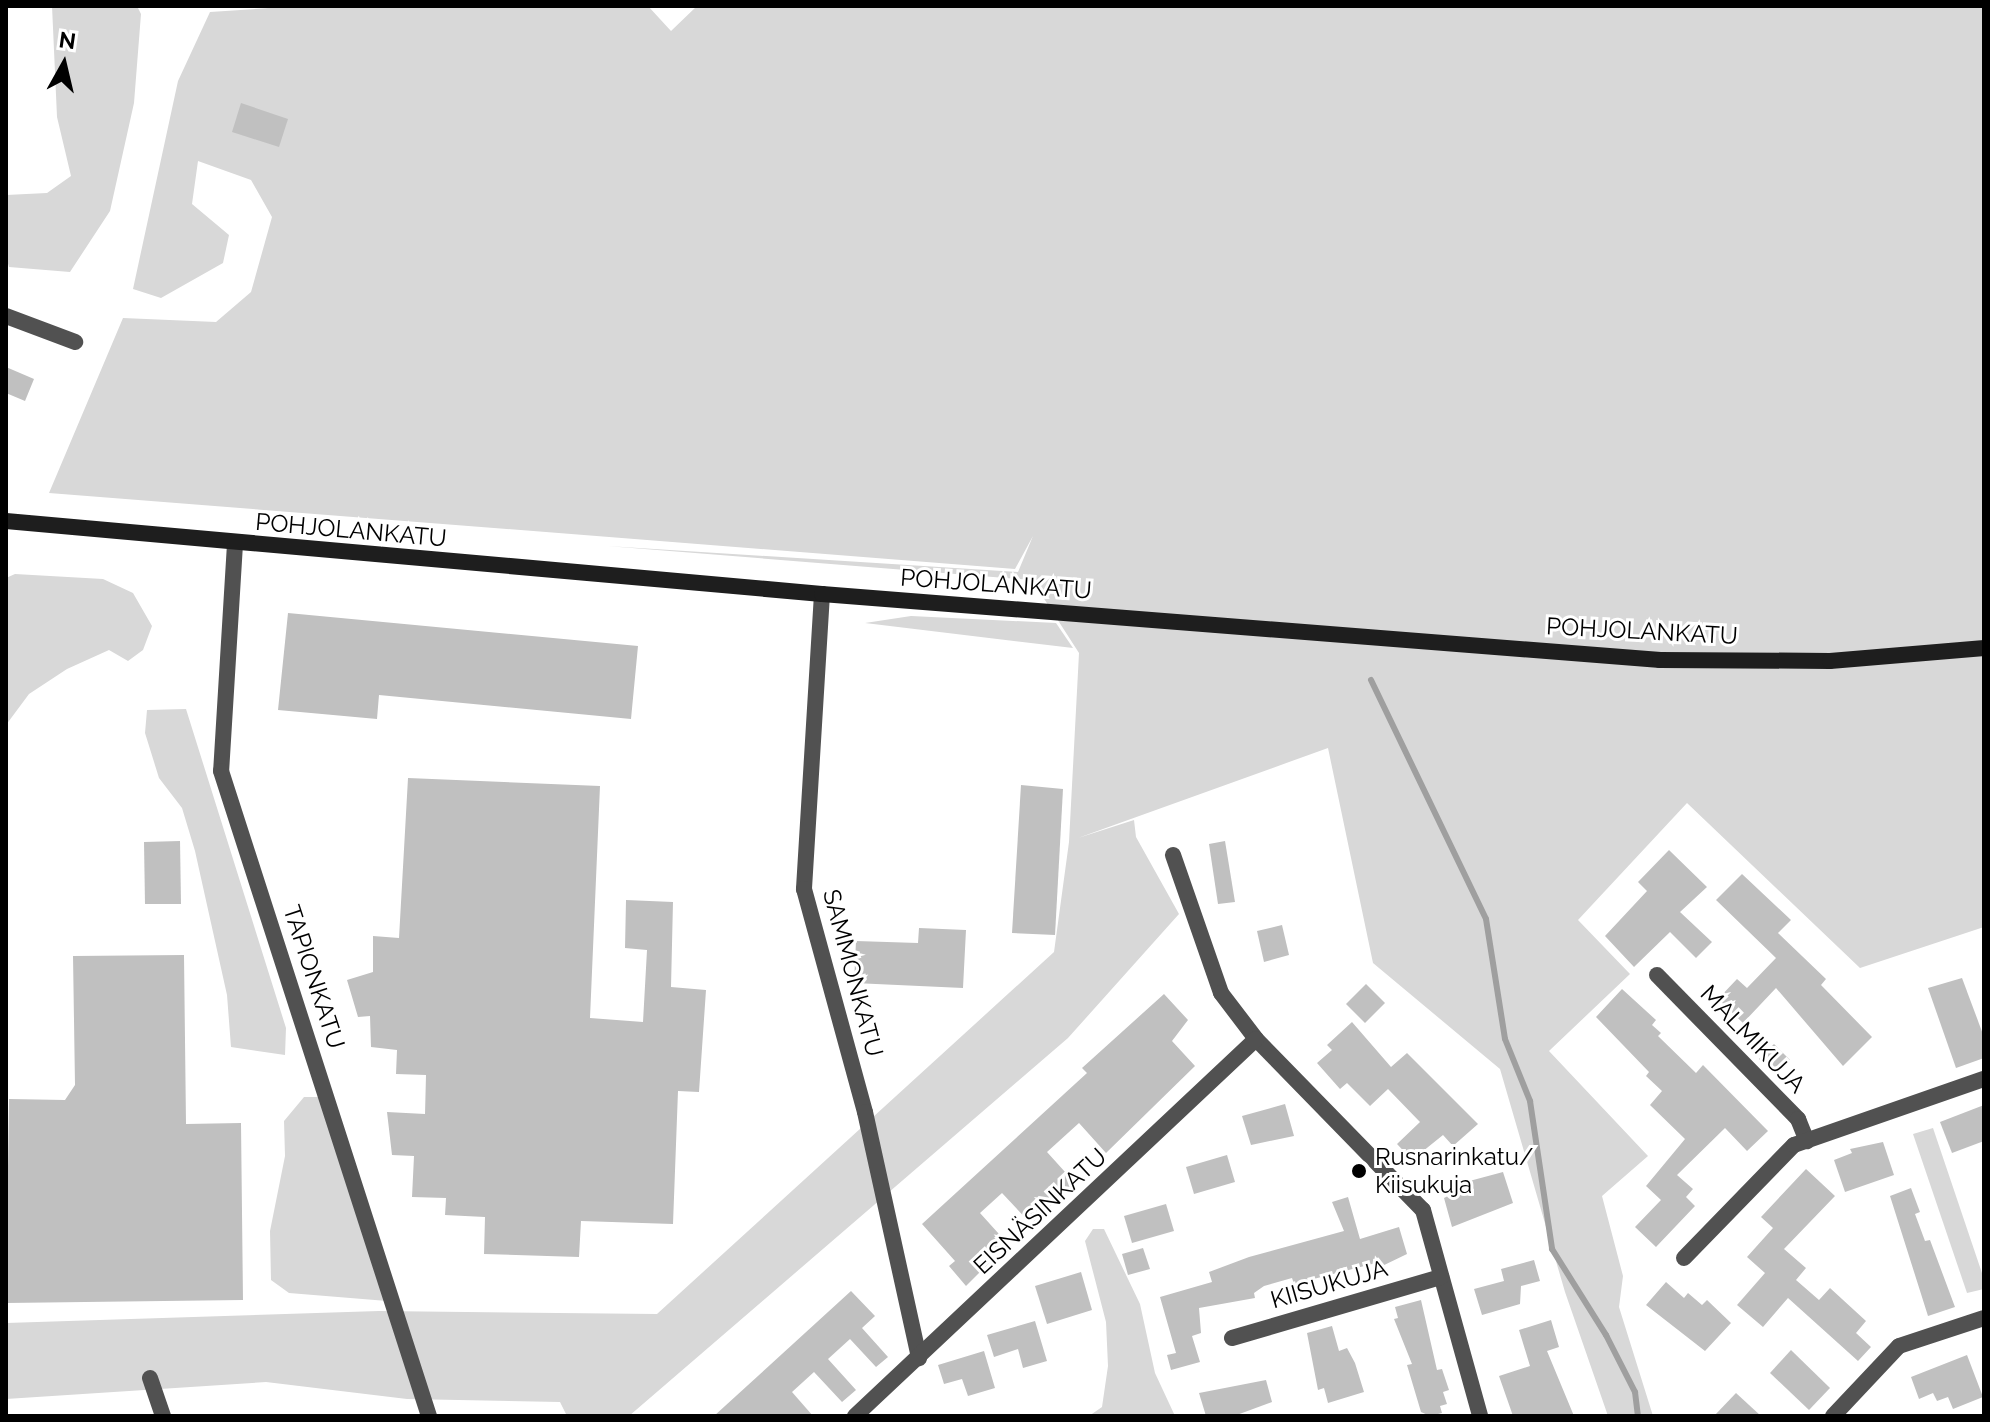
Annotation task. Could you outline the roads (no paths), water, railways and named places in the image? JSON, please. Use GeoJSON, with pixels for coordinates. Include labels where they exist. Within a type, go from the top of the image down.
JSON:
{"type":"FeatureCollection","features":[{"type":"Feature","properties":{"kind":"main road","name":"POHJOLANKATU"},"geometry":{"type":"LineString","coordinates":[[6,521],[235,544],[822,594],[1660,660],[1830,661],[1984,648]]}},
{"type":"Feature","properties":{"kind":"street"},"geometry":{"type":"LineString","coordinates":[[6,316],[75,342]]}},
{"type":"Feature","properties":{"kind":"street","name":"TAPIONKATU"},"geometry":{"type":"LineString","coordinates":[[235,544],[221,771],[429,1416]]}},
{"type":"Feature","properties":{"kind":"street","name":"SAMMONKATU"},"geometry":{"type":"LineString","coordinates":[[822,594],[804,889],[865,1112],[919,1358]]}},
{"type":"Feature","properties":{"kind":"street"},"geometry":{"type":"LineString","coordinates":[[1173,855],[1221,993],[1256,1039],[1423,1210],[1480,1416]]}},
{"type":"Feature","properties":{"kind":"street","name":"MALMIKUJA"},"geometry":{"type":"LineString","coordinates":[[1657,975],[1798,1119],[1807,1141]]}},
{"type":"Feature","properties":{"kind":"street","name":"EISNÄSINKATU"},"geometry":{"type":"LineString","coordinates":[[855,1416],[1256,1039]]}},
{"type":"Feature","properties":{"kind":"street"},"geometry":{"type":"LineString","coordinates":[[1684,1258],[1794,1145],[1984,1079]]}},
{"type":"Feature","properties":{"kind":"street","name":"KIISUKUJA"},"geometry":{"type":"LineString","coordinates":[[1232,1338],[1441,1277]]}},
{"type":"Feature","properties":{"kind":"street"},"geometry":{"type":"LineString","coordinates":[[1833,1416],[1899,1346],[1984,1318]]}},
{"type":"Feature","properties":{"kind":"street"},"geometry":{"type":"LineString","coordinates":[[150,1378],[163,1416]]}},
{"type":"Feature","properties":{"kind":"waterway"},"geometry":{"type":"LineString","coordinates":[[1371,680],[1486,919],[1505,1039],[1530,1101],[1552,1249],[1606,1335],[1635,1392],[1638,1416]]}},
{"type":"Feature","properties":{"kind":"place","name":"Rusnarinkatu/ Kiisukuja"},"geometry":{"type":"Point","coordinates":[1359,1171]}}]}
